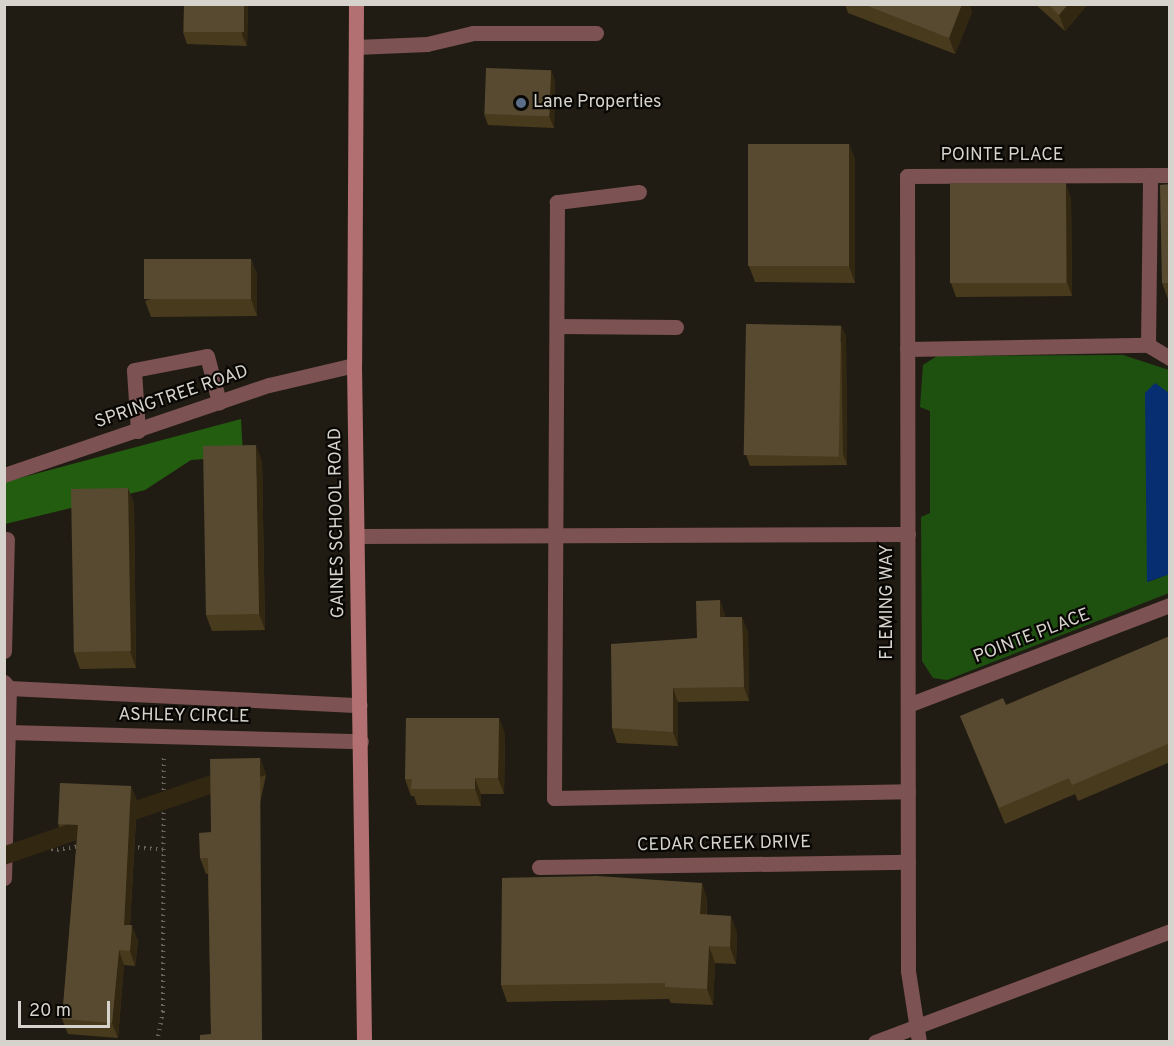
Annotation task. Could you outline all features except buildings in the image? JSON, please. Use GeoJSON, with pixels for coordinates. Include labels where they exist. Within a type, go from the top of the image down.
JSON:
{"type":"FeatureCollection","features":[{"type":"Feature","properties":{"kind":"main road","name":"GAINES SCHOOL ROAD"},"geometry":{"type":"LineString","coordinates":[[356,4],[354,365],[364,1041]]}},
{"type":"Feature","properties":{"kind":"street"},"geometry":{"type":"LineString","coordinates":[[356,47],[427,44],[473,33],[596,33]]}},
{"type":"Feature","properties":{"kind":"street"},"geometry":{"type":"LineString","coordinates":[[1148,345],[1150,175]]}},
{"type":"Feature","properties":{"kind":"street","name":"POINTE PLACE"},"geometry":{"type":"LineString","coordinates":[[907,176],[1170,175]]}},
{"type":"Feature","properties":{"kind":"street","name":"FLEMING WAY"},"geometry":{"type":"LineString","coordinates":[[907,176],[908,971],[917,1034]]}},
{"type":"Feature","properties":{"kind":"street"},"geometry":{"type":"LineString","coordinates":[[639,192],[557,202],[558,535],[554,798],[908,791]]}},
{"type":"Feature","properties":{"kind":"street"},"geometry":{"type":"LineString","coordinates":[[558,326],[676,327]]}},
{"type":"Feature","properties":{"kind":"street"},"geometry":{"type":"LineString","coordinates":[[907,349],[1148,345],[1170,358]]}},
{"type":"Feature","properties":{"kind":"street"},"geometry":{"type":"LineString","coordinates":[[138,431],[134,370],[207,356],[219,402]]}},
{"type":"Feature","properties":{"kind":"street","name":"SPRINGTREE ROAD"},"geometry":{"type":"LineString","coordinates":[[4,475],[219,402],[354,365]]}},
{"type":"Feature","properties":{"kind":"street"},"geometry":{"type":"LineString","coordinates":[[358,536],[908,534]]}},
{"type":"Feature","properties":{"kind":"street"},"geometry":{"type":"LineString","coordinates":[[4,651],[7,539]]}},
{"type":"Feature","properties":{"kind":"street","name":"POINTE PLACE"},"geometry":{"type":"LineString","coordinates":[[908,705],[1170,605]]}},
{"type":"Feature","properties":{"kind":"street","name":"ASHLEY CIRCLE"},"geometry":{"type":"LineString","coordinates":[[4,878],[7,685],[360,705]]}},
{"type":"Feature","properties":{"kind":"street","name":"ASHLEY CIRCLE"},"geometry":{"type":"LineString","coordinates":[[7,732],[361,741]]}},
{"type":"Feature","properties":{"kind":"street","name":"CEDAR CREEK DRIVE"},"geometry":{"type":"LineString","coordinates":[[539,867],[908,862]]}},
{"type":"Feature","properties":{"kind":"street"},"geometry":{"type":"LineString","coordinates":[[875,1041],[917,1034],[1170,931]]}},
{"type":"Feature","properties":{"kind":"path"},"geometry":{"type":"LineString","coordinates":[[157,1041],[163,1012],[164,736]]}},
{"type":"Feature","properties":{"kind":"path"},"geometry":{"type":"LineString","coordinates":[[5,843],[57,850],[90,845]]}},
{"type":"Feature","properties":{"kind":"path"},"geometry":{"type":"LineString","coordinates":[[121,847],[164,850]]}},
{"type":"Feature","properties":{"kind":"green space"},"geometry":{"type":"Polygon","coordinates":[[[1123,355],[1169,370],[1169,393],[1155,384],[1148,582],[1169,574],[1169,593],[947,680],[933,678],[922,661],[921,517],[930,513],[930,411],[920,407],[923,365],[937,356],[1123,355]]]}},
{"type":"Feature","properties":{"kind":"green space"},"geometry":{"type":"Polygon","coordinates":[[[241,419],[243,456],[191,460],[145,490],[5,524],[5,482],[241,419]]]}},
{"type":"Feature","properties":{"kind":"water"},"geometry":{"type":"Polygon","coordinates":[[[1155,383],[1169,393],[1170,574],[1147,582],[1145,393],[1155,383]]]}},
{"type":"Feature","properties":{"kind":"place","name":"Lane Properties"},"geometry":{"type":"Point","coordinates":[521,103]}}]}
